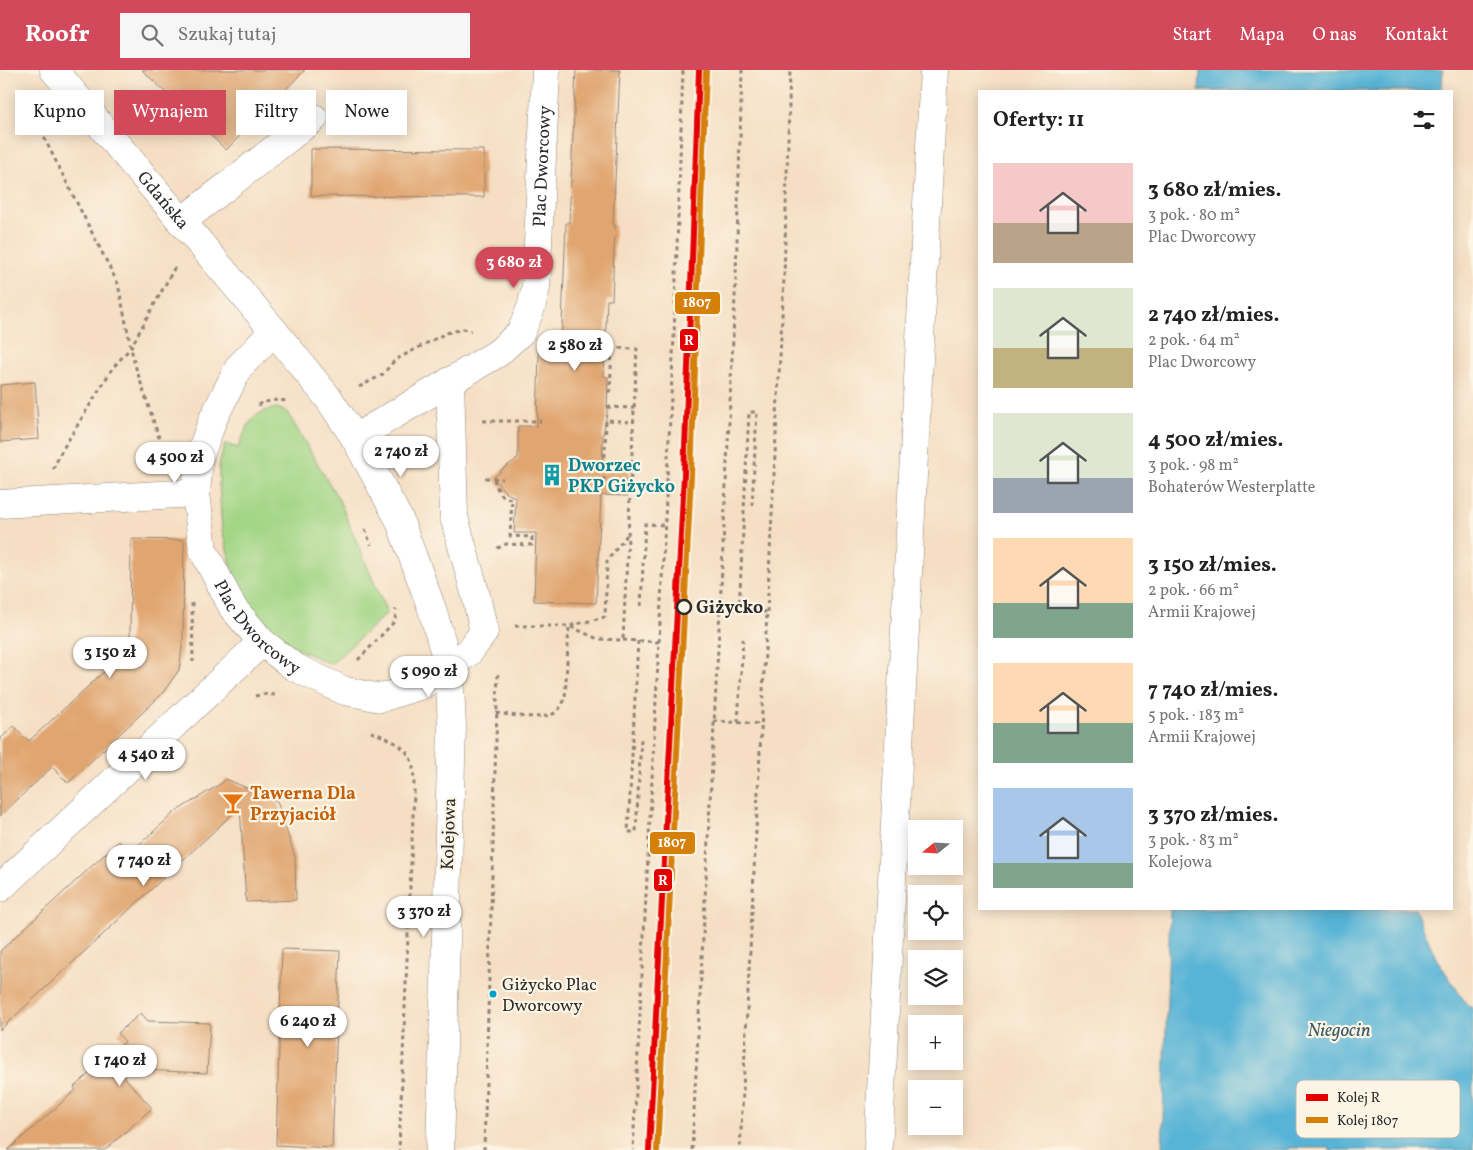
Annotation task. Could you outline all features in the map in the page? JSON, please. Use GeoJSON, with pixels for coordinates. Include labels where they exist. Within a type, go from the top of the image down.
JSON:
{"type":"FeatureCollection","features":[{"type":"Feature","properties":{"kind":"street","name":"Gdańska"},"geometry":{"type":"LineString","coordinates":[[54,70],[274,331]]}},
{"type":"Feature","properties":{"kind":"street","name":"Plac Dworcowy"},"geometry":{"type":"LineString","coordinates":[[354,438],[498,353],[521,332],[532,308],[536,287],[546,70]]}},
{"type":"Feature","properties":{"kind":"street"},"geometry":{"type":"LineString","coordinates":[[878,1150],[934,70]]}},
{"type":"Feature","properties":{"kind":"street"},"geometry":{"type":"LineString","coordinates":[[181,222],[292,135]]}},
{"type":"Feature","properties":{"kind":"street"},"geometry":{"type":"LineString","coordinates":[[274,331],[329,399],[354,438],[399,519],[432,609],[449,667]]}},
{"type":"Feature","properties":{"kind":"street","name":"Plac Dworcowy"},"geometry":{"type":"LineString","coordinates":[[274,331],[239,368],[213,419],[199,458],[196,493],[203,550],[232,608],[262,642],[294,667],[345,691],[381,698],[422,685],[470,652],[484,632],[454,518],[450,381]]}},
{"type":"Feature","properties":{"kind":"street"},"geometry":{"type":"LineString","coordinates":[[0,504],[196,493]]}},
{"type":"Feature","properties":{"kind":"street"},"geometry":{"type":"LineString","coordinates":[[0,888],[262,642]]}},
{"type":"Feature","properties":{"kind":"street","name":"Kolejowa"},"geometry":{"type":"LineString","coordinates":[[440,1150],[452,726],[449,667]]}},
{"type":"Feature","properties":{"kind":"path"},"geometry":{"type":"LineString","coordinates":[[633,1150],[665,525],[677,265],[683,70]]}},
{"type":"Feature","properties":{"kind":"path"},"geometry":{"type":"LineString","coordinates":[[692,1150],[736,276],[742,70]]}},
{"type":"Feature","properties":{"kind":"path"},"geometry":{"type":"LineString","coordinates":[[740,1150],[784,278],[790,70]]}},
{"type":"Feature","properties":{"kind":"path"},"geometry":{"type":"LineString","coordinates":[[30,86],[30,110],[118,284],[134,362],[166,459]]}},
{"type":"Feature","properties":{"kind":"path"},"geometry":{"type":"LineString","coordinates":[[50,475],[112,369],[131,347],[177,262]]}},
{"type":"Feature","properties":{"kind":"path"},"geometry":{"type":"LineString","coordinates":[[354,385],[360,387],[382,375],[395,360],[446,333],[464,329],[476,332],[486,339],[498,353]]}},
{"type":"Feature","properties":{"kind":"path"},"geometry":{"type":"LineString","coordinates":[[546,345],[637,348],[623,640]]}},
{"type":"Feature","properties":{"kind":"path"},"geometry":{"type":"LineString","coordinates":[[608,391],[610,391],[612,347]]}},
{"type":"Feature","properties":{"kind":"path"},"geometry":{"type":"LineString","coordinates":[[607,407],[634,408]]}},
{"type":"Feature","properties":{"kind":"path"},"geometry":{"type":"LineString","coordinates":[[738,610],[749,412],[757,412],[752,505]]}},
{"type":"Feature","properties":{"kind":"path"},"geometry":{"type":"LineString","coordinates":[[630,482],[602,481],[606,420],[634,422]]}},
{"type":"Feature","properties":{"kind":"path"},"geometry":{"type":"LineString","coordinates":[[478,421],[541,421]]}},
{"type":"Feature","properties":{"kind":"path"},"geometry":{"type":"LineString","coordinates":[[488,552],[506,544],[532,545],[532,536],[510,536],[512,499],[497,490],[492,479],[503,479]]}},
{"type":"Feature","properties":{"kind":"path"},"geometry":{"type":"LineString","coordinates":[[641,606],[645,524],[665,525]]}},
{"type":"Feature","properties":{"kind":"path"},"geometry":{"type":"LineString","coordinates":[[364,526],[374,553]]}},
{"type":"Feature","properties":{"kind":"path"},"geometry":{"type":"LineString","coordinates":[[511,631],[511,626],[569,626],[605,617],[607,561],[628,534]]}},
{"type":"Feature","properties":{"kind":"path"},"geometry":{"type":"LineString","coordinates":[[345,691],[354,664],[395,621],[396,608]]}},
{"type":"Feature","properties":{"kind":"path"},"geometry":{"type":"LineString","coordinates":[[720,609],[768,612]]}},
{"type":"Feature","properties":{"kind":"path"},"geometry":{"type":"LineString","coordinates":[[569,626],[598,639],[659,642]]}},
{"type":"Feature","properties":{"kind":"path"},"geometry":{"type":"LineString","coordinates":[[496,713],[543,716],[554,714],[561,708],[565,699],[569,626]]}},
{"type":"Feature","properties":{"kind":"path"},"geometry":{"type":"LineString","coordinates":[[738,722],[743,638]]}},
{"type":"Feature","properties":{"kind":"path"},"geometry":{"type":"LineString","coordinates":[[638,641],[628,832],[636,832],[641,739]]}},
{"type":"Feature","properties":{"kind":"path"},"geometry":{"type":"LineString","coordinates":[[484,1150],[498,663]]}},
{"type":"Feature","properties":{"kind":"path"},"geometry":{"type":"LineString","coordinates":[[714,721],[762,724]]}},
{"type":"Feature","properties":{"kind":"path"},"geometry":{"type":"LineString","coordinates":[[365,730],[390,739],[407,752],[413,766],[414,792],[399,1150]]}},
{"type":"Feature","properties":{"kind":"green space"},"geometry":{"type":"Polygon","coordinates":[[[277,408],[287,412],[339,500],[387,613],[331,664],[288,645],[266,624],[251,604],[234,575],[222,531],[219,464],[225,444],[238,448],[255,416],[277,408]]]}},
{"type":"Feature","properties":{"kind":"water"},"geometry":{"type":"Polygon","coordinates":[[[1200,70],[1443,70],[1442,90],[1199,90],[1200,70]]]}},
{"type":"Feature","properties":{"kind":"water","name":"Niegocin"},"geometry":{"type":"Polygon","coordinates":[[[1170,910],[1415,910],[1436,958],[1467,1005],[1473,1007],[1473,1150],[1330,1150],[1330,1148],[1289,1148],[1289,1150],[1162,1150],[1170,910]]]}},
{"type":"Feature","properties":{"kind":"building"},"geometry":{"type":"Polygon","coordinates":[[[142,70],[305,70],[285,90],[236,90],[236,135],[241,135],[226,150],[210,135],[226,135],[226,90],[163,90],[142,70]]]}},
{"type":"Feature","properties":{"kind":"building"},"geometry":{"type":"Polygon","coordinates":[[[576,70],[620,70],[613,225],[615,225],[612,300],[607,300],[604,376],[608,377],[607,414],[603,434],[602,468],[630,468],[628,496],[601,495],[596,603],[534,601],[536,533],[514,533],[516,498],[505,492],[493,478],[518,458],[518,426],[537,426],[539,350],[561,351],[566,223],[569,223],[576,70]]]}},
{"type":"Feature","properties":{"kind":"building"},"geometry":{"type":"Polygon","coordinates":[[[311,149],[484,150],[484,197],[311,196],[311,149]]]}},
{"type":"Feature","properties":{"kind":"building"},"geometry":{"type":"Polygon","coordinates":[[[35,382],[39,439],[0,442],[0,385],[35,382]]]}},
{"type":"Feature","properties":{"kind":"building"},"geometry":{"type":"Polygon","coordinates":[[[131,539],[184,540],[183,640],[179,670],[161,695],[68,783],[52,767],[0,816],[0,739],[14,726],[29,741],[123,654],[130,638],[131,539]]]}},
{"type":"Feature","properties":{"kind":"building"},"geometry":{"type":"Polygon","coordinates":[[[226,779],[277,801],[295,857],[296,900],[246,902],[240,807],[0,1030],[0,951],[119,841],[130,853],[175,812],[226,779]]]}},
{"type":"Feature","properties":{"kind":"building"},"geometry":{"type":"Polygon","coordinates":[[[282,949],[340,951],[332,1148],[276,1145],[282,949]]]}},
{"type":"Feature","properties":{"kind":"building"},"geometry":{"type":"Polygon","coordinates":[[[141,1013],[148,1021],[210,1023],[207,1073],[117,1069],[152,1108],[105,1150],[8,1150],[76,1090],[74,1087],[125,1042],[118,1033],[141,1013]]]}},
{"type":"Feature","properties":{"kind":"rail line","name":"R"},"geometry":{"type":"LineString","coordinates":[[649,1150],[684,475],[699,70]]}},
{"type":"Feature","properties":{"kind":"rail line","name":"1807"},"geometry":{"type":"LineString","coordinates":[[657,1150],[691,475],[706,70]]}},
{"type":"Feature","properties":{"kind":"place","name":"Dworzec PKP Giżycko"},"geometry":{"type":"Point","coordinates":[552,475]}},
{"type":"Feature","properties":{"kind":"place","name":"Giżycko"},"geometry":{"type":"Point","coordinates":[684,607]}},
{"type":"Feature","properties":{"kind":"place","name":"Tawerna Dla Przyjaciół"},"geometry":{"type":"Point","coordinates":[233,803]}},
{"type":"Feature","properties":{"kind":"place","name":"Giżycko Plac Dworcowy"},"geometry":{"type":"Point","coordinates":[493,994]}}]}
